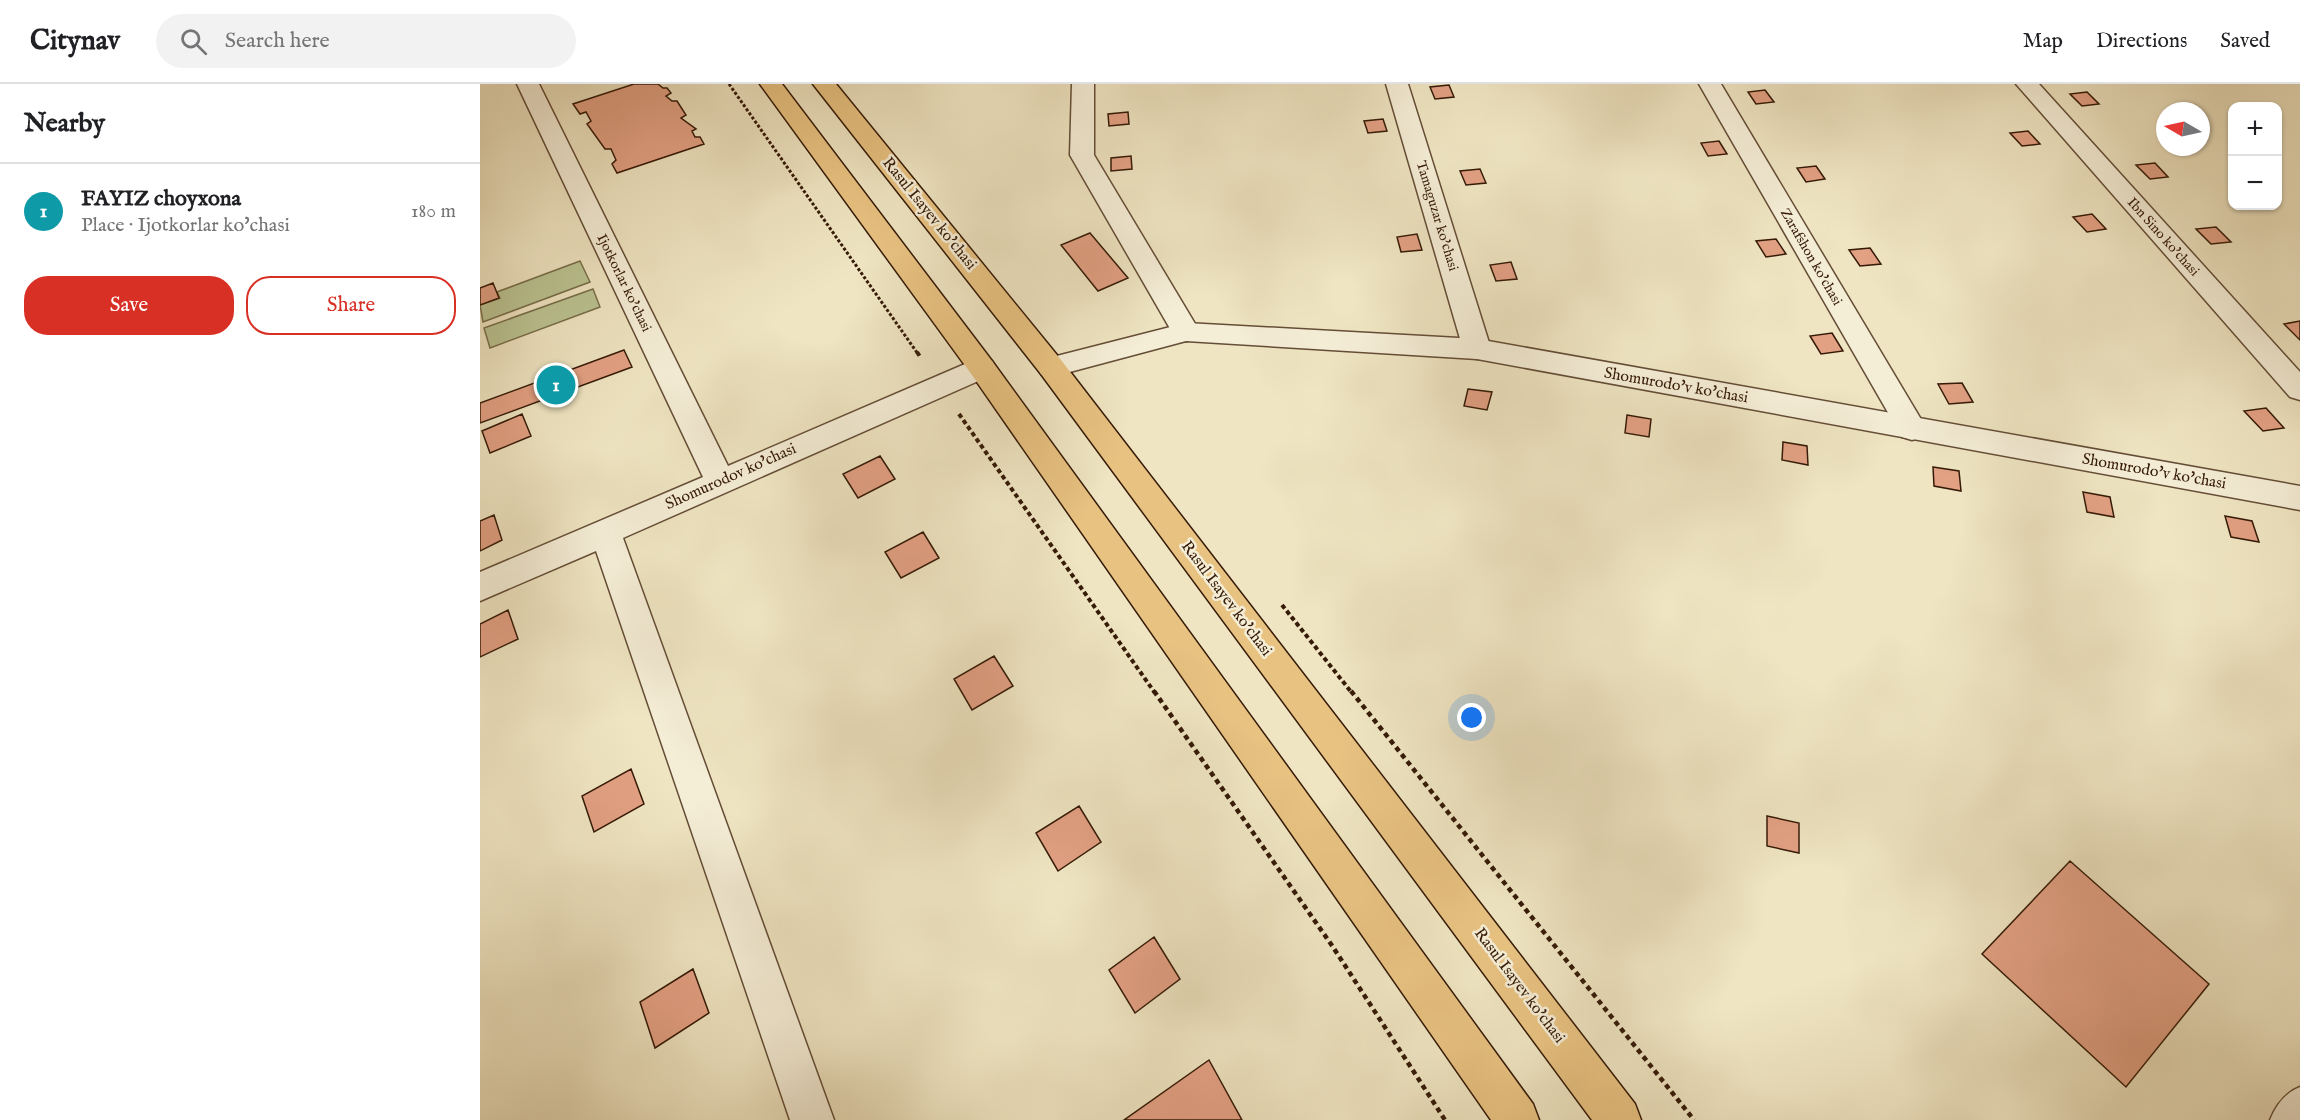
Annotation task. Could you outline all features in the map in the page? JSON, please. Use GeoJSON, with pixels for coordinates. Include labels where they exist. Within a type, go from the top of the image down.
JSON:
{"type":"FeatureCollection","features":[{"type":"Feature","properties":{"kind":"main road"},"geometry":{"type":"LineString","coordinates":[[771,84],[982,368],[1517,1120]]}},
{"type":"Feature","properties":{"kind":"main road","name":"Rasul Isayev ko'chasi"},"geometry":{"type":"LineString","coordinates":[[824,84],[1051,367],[1619,1120]]}},
{"type":"Feature","properties":{"kind":"street","name":"Ijotkorlar ko'chasi"},"geometry":{"type":"LineString","coordinates":[[528,84],[721,482]]}},
{"type":"Feature","properties":{"kind":"street"},"geometry":{"type":"LineString","coordinates":[[1083,84],[1082,155],[1186,332]]}},
{"type":"Feature","properties":{"kind":"street","name":"Tamaguzar ko'chasi"},"geometry":{"type":"LineString","coordinates":[[1397,84],[1477,349]]}},
{"type":"Feature","properties":{"kind":"street","name":"Zarafshon ko'chasi"},"geometry":{"type":"LineString","coordinates":[[1710,84],[1912,429]]}},
{"type":"Feature","properties":{"kind":"street","name":"Ibn Sino ko'chasi"},"geometry":{"type":"LineString","coordinates":[[2027,84],[2300,390]]}},
{"type":"Feature","properties":{"kind":"street","name":"Shomurodo'v ko'chasi"},"geometry":{"type":"LineString","coordinates":[[1051,367],[1186,332],[1477,349],[2300,498]]}},
{"type":"Feature","properties":{"kind":"street","name":"Shomurodov ko'chasi"},"geometry":{"type":"LineString","coordinates":[[480,587],[982,368]]}},
{"type":"Feature","properties":{"kind":"street"},"geometry":{"type":"LineString","coordinates":[[605,532],[812,1120]]}},
{"type":"Feature","properties":{"kind":"lane"},"geometry":{"type":"LineString","coordinates":[[2286,1120],[2300,1102]]}},
{"type":"Feature","properties":{"kind":"path"},"geometry":{"type":"LineString","coordinates":[[729,84],[1333,947],[1445,1120]]}},
{"type":"Feature","properties":{"kind":"green space"},"geometry":{"type":"Polygon","coordinates":[[[580,261],[590,282],[483,322],[480,305],[500,298],[497,292],[580,261]]]}},
{"type":"Feature","properties":{"kind":"green space"},"geometry":{"type":"Polygon","coordinates":[[[593,289],[600,307],[490,348],[484,328],[593,289]]]}},
{"type":"Feature","properties":{"kind":"building"},"geometry":{"type":"Polygon","coordinates":[[[634,84],[658,84],[667,88],[671,93],[666,96],[672,101],[677,101],[686,115],[681,118],[696,129],[692,131],[695,137],[700,137],[704,144],[617,173],[612,164],[616,160],[611,149],[605,149],[587,124],[591,121],[586,112],[580,114],[573,104],[634,84]]]}},
{"type":"Feature","properties":{"kind":"building"},"geometry":{"type":"Polygon","coordinates":[[[1449,85],[1454,97],[1435,99],[1430,87],[1449,85]]]}},
{"type":"Feature","properties":{"kind":"building"},"geometry":{"type":"Polygon","coordinates":[[[1765,90],[1774,102],[1756,104],[1748,92],[1765,90]]]}},
{"type":"Feature","properties":{"kind":"building"},"geometry":{"type":"Polygon","coordinates":[[[2087,92],[2099,104],[2082,106],[2070,94],[2087,92]]]}},
{"type":"Feature","properties":{"kind":"building"},"geometry":{"type":"Polygon","coordinates":[[[1128,112],[1129,124],[1109,126],[1108,114],[1128,112]]]}},
{"type":"Feature","properties":{"kind":"building"},"geometry":{"type":"Polygon","coordinates":[[[1383,119],[1387,131],[1368,133],[1364,121],[1383,119]]]}},
{"type":"Feature","properties":{"kind":"building"},"geometry":{"type":"Polygon","coordinates":[[[2028,131],[2040,144],[2022,146],[2010,133],[2028,131]]]}},
{"type":"Feature","properties":{"kind":"building"},"geometry":{"type":"Polygon","coordinates":[[[1719,141],[1727,154],[1708,156],[1701,143],[1719,141]]]}},
{"type":"Feature","properties":{"kind":"building"},"geometry":{"type":"Polygon","coordinates":[[[1131,156],[1132,169],[1111,171],[1111,158],[1131,156]]]}},
{"type":"Feature","properties":{"kind":"building"},"geometry":{"type":"Polygon","coordinates":[[[2155,163],[2168,177],[2150,179],[2136,165],[2155,163]]]}},
{"type":"Feature","properties":{"kind":"building"},"geometry":{"type":"Polygon","coordinates":[[[1816,166],[1825,179],[1806,182],[1797,168],[1816,166]]]}},
{"type":"Feature","properties":{"kind":"building"},"geometry":{"type":"Polygon","coordinates":[[[1480,169],[1486,183],[1466,185],[1460,171],[1480,169]]]}},
{"type":"Feature","properties":{"kind":"building"},"geometry":{"type":"Polygon","coordinates":[[[2092,214],[2106,229],[2087,232],[2073,217],[2092,214]]]}},
{"type":"Feature","properties":{"kind":"building"},"geometry":{"type":"Polygon","coordinates":[[[2216,227],[2231,242],[2211,244],[2196,229],[2216,227]]]}},
{"type":"Feature","properties":{"kind":"building"},"geometry":{"type":"Polygon","coordinates":[[[1090,233],[1128,278],[1098,291],[1061,245],[1090,233]]]}},
{"type":"Feature","properties":{"kind":"building"},"geometry":{"type":"Polygon","coordinates":[[[1417,234],[1422,250],[1401,252],[1397,237],[1417,234]]]}},
{"type":"Feature","properties":{"kind":"building"},"geometry":{"type":"Polygon","coordinates":[[[1776,239],[1786,254],[1766,257],[1756,241],[1776,239]]]}},
{"type":"Feature","properties":{"kind":"building"},"geometry":{"type":"Polygon","coordinates":[[[1870,248],[1881,264],[1860,266],[1849,250],[1870,248]]]}},
{"type":"Feature","properties":{"kind":"building"},"geometry":{"type":"Polygon","coordinates":[[[1511,262],[1517,279],[1496,281],[1490,265],[1511,262]]]}},
{"type":"Feature","properties":{"kind":"building"},"geometry":{"type":"Polygon","coordinates":[[[493,283],[499,298],[480,305],[480,288],[493,283]]]}},
{"type":"Feature","properties":{"kind":"building"},"geometry":{"type":"Polygon","coordinates":[[[2300,321],[2300,340],[2284,324],[2300,321]]]}},
{"type":"Feature","properties":{"kind":"building"},"geometry":{"type":"Polygon","coordinates":[[[1832,333],[1843,351],[1821,354],[1810,336],[1832,333]]]}},
{"type":"Feature","properties":{"kind":"building"},"geometry":{"type":"Polygon","coordinates":[[[624,350],[632,367],[480,423],[480,403],[624,350]]]}},
{"type":"Feature","properties":{"kind":"building"},"geometry":{"type":"Polygon","coordinates":[[[1962,383],[1973,402],[1949,404],[1938,384],[1962,383]]]}},
{"type":"Feature","properties":{"kind":"building"},"geometry":{"type":"Polygon","coordinates":[[[1468,389],[1492,392],[1487,410],[1464,406],[1468,389]]]}},
{"type":"Feature","properties":{"kind":"building"},"geometry":{"type":"Polygon","coordinates":[[[2266,408],[2284,428],[2263,431],[2244,411],[2266,408]]]}},
{"type":"Feature","properties":{"kind":"building"},"geometry":{"type":"Polygon","coordinates":[[[522,414],[531,436],[490,453],[482,431],[522,414]]]}},
{"type":"Feature","properties":{"kind":"building"},"geometry":{"type":"Polygon","coordinates":[[[1627,415],[1651,419],[1649,437],[1625,433],[1627,415]]]}},
{"type":"Feature","properties":{"kind":"building"},"geometry":{"type":"Polygon","coordinates":[[[1783,442],[1807,446],[1808,465],[1782,460],[1783,442]]]}},
{"type":"Feature","properties":{"kind":"building"},"geometry":{"type":"Polygon","coordinates":[[[880,456],[895,479],[858,498],[843,474],[880,456]]]}},
{"type":"Feature","properties":{"kind":"building"},"geometry":{"type":"Polygon","coordinates":[[[1933,467],[1959,471],[1961,491],[1934,486],[1933,467]]]}},
{"type":"Feature","properties":{"kind":"building"},"geometry":{"type":"Polygon","coordinates":[[[2083,492],[2110,497],[2114,517],[2087,512],[2083,492]]]}},
{"type":"Feature","properties":{"kind":"building"},"geometry":{"type":"Polygon","coordinates":[[[494,515],[502,540],[480,551],[480,521],[494,515]]]}},
{"type":"Feature","properties":{"kind":"building"},"geometry":{"type":"Polygon","coordinates":[[[2225,516],[2252,521],[2259,542],[2231,537],[2225,516]]]}},
{"type":"Feature","properties":{"kind":"building"},"geometry":{"type":"Polygon","coordinates":[[[923,532],[939,558],[901,578],[885,552],[923,532]]]}},
{"type":"Feature","properties":{"kind":"building"},"geometry":{"type":"Polygon","coordinates":[[[508,610],[518,639],[480,657],[480,624],[508,610]]]}},
{"type":"Feature","properties":{"kind":"building"},"geometry":{"type":"Polygon","coordinates":[[[994,656],[1013,686],[972,710],[954,679],[994,656]]]}},
{"type":"Feature","properties":{"kind":"building"},"geometry":{"type":"Polygon","coordinates":[[[631,769],[644,804],[594,832],[582,796],[631,769]]]}},
{"type":"Feature","properties":{"kind":"building"},"geometry":{"type":"Polygon","coordinates":[[[1079,806],[1101,842],[1058,871],[1036,833],[1079,806]]]}},
{"type":"Feature","properties":{"kind":"building"},"geometry":{"type":"Polygon","coordinates":[[[1767,816],[1799,823],[1799,853],[1767,846],[1767,816]]]}},
{"type":"Feature","properties":{"kind":"building"},"geometry":{"type":"Polygon","coordinates":[[[2070,861],[2209,984],[2126,1087],[1982,954],[2070,861]]]}},
{"type":"Feature","properties":{"kind":"building"},"geometry":{"type":"Polygon","coordinates":[[[1154,937],[1180,979],[1135,1013],[1109,970],[1154,937]]]}},
{"type":"Feature","properties":{"kind":"building"},"geometry":{"type":"Polygon","coordinates":[[[693,969],[709,1013],[655,1048],[640,1002],[693,969]]]}},
{"type":"Feature","properties":{"kind":"building"},"geometry":{"type":"Polygon","coordinates":[[[1209,1060],[1242,1120],[1124,1120],[1209,1060]]]}},
{"type":"Feature","properties":{"kind":"place","name":"FAYIZ choyxona"},"geometry":{"type":"Point","coordinates":[556,385]}}]}
